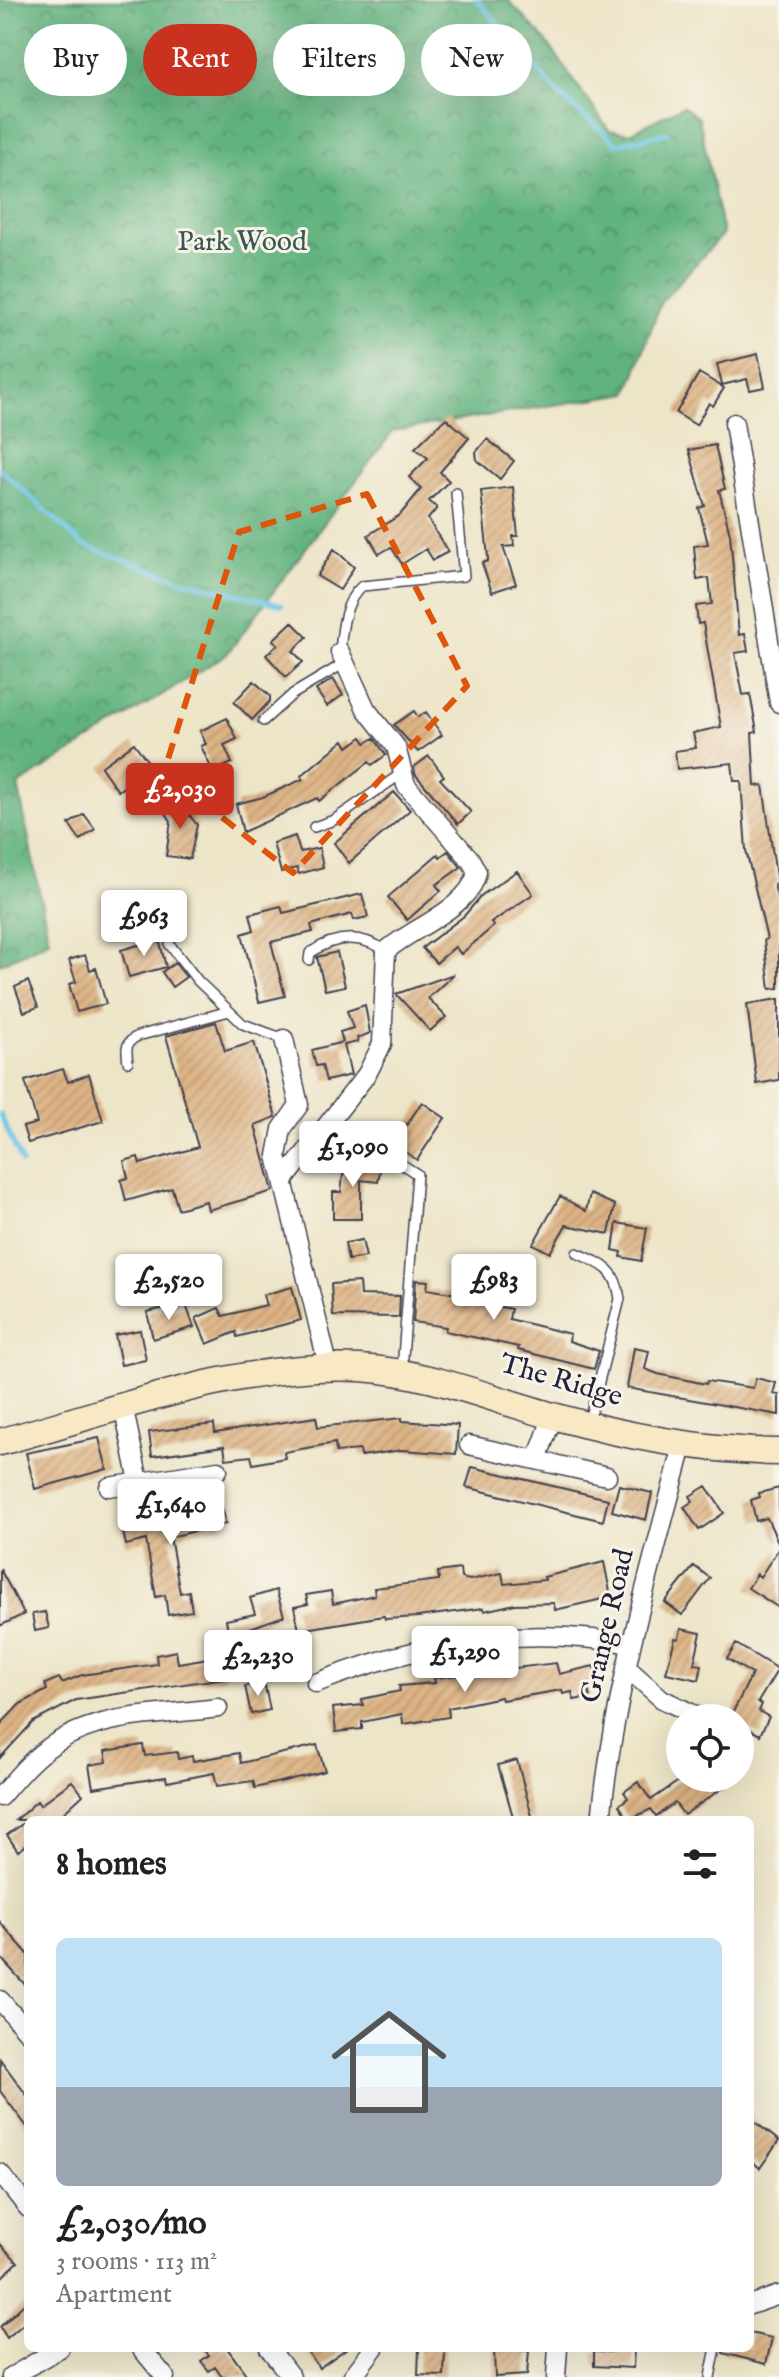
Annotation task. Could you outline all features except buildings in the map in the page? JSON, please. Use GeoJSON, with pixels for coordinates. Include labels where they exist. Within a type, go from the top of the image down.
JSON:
{"type":"FeatureCollection","features":[{"type":"Feature","properties":{"kind":"main road","name":"The Ridge"},"geometry":{"type":"LineString","coordinates":[[0,1442],[123,1405],[263,1373],[329,1369],[402,1373],[464,1386],[553,1416],[683,1446],[779,1452]]}},
{"type":"Feature","properties":{"kind":"street"},"geometry":{"type":"LineString","coordinates":[[734,423],[779,703]]}},
{"type":"Feature","properties":{"kind":"street"},"geometry":{"type":"LineString","coordinates":[[329,1369],[282,1187],[285,1179],[367,1074],[382,1044],[386,951],[426,928],[470,888],[477,872],[470,859],[406,785],[401,774],[402,758],[366,709],[342,658]]}},
{"type":"Feature","properties":{"kind":"street"},"geometry":{"type":"LineString","coordinates":[[284,1039],[299,1105],[282,1129],[277,1156],[285,1179]]}},
{"type":"Feature","properties":{"kind":"street"},"geometry":{"type":"LineString","coordinates":[[123,1405],[139,1482]]}},
{"type":"Feature","properties":{"kind":"street"},"geometry":{"type":"LineString","coordinates":[[537,1459],[553,1416]]}},
{"type":"Feature","properties":{"kind":"street"},"geometry":{"type":"LineString","coordinates":[[469,1445],[607,1476]]}},
{"type":"Feature","properties":{"kind":"street","name":"Grange Road"},"geometry":{"type":"LineString","coordinates":[[602,1816],[631,1644],[683,1446]]}},
{"type":"Feature","properties":{"kind":"street"},"geometry":{"type":"LineString","coordinates":[[109,1487],[218,1470]]}},
{"type":"Feature","properties":{"kind":"street"},"geometry":{"type":"LineString","coordinates":[[316,1683],[422,1650],[500,1635],[536,1634],[631,1644]]}},
{"type":"Feature","properties":{"kind":"street"},"geometry":{"type":"LineString","coordinates":[[626,1667],[662,1699],[672,1704]]}},
{"type":"Feature","properties":{"kind":"street"},"geometry":{"type":"LineString","coordinates":[[0,1797],[51,1745],[76,1730],[103,1723],[218,1708]]}},
{"type":"Feature","properties":{"kind":"street"},"geometry":{"type":"LineString","coordinates":[[0,2000],[24,2027]]}},
{"type":"Feature","properties":{"kind":"street"},"geometry":{"type":"LineString","coordinates":[[0,2173],[24,2203]]}},
{"type":"Feature","properties":{"kind":"street"},"geometry":{"type":"LineString","coordinates":[[754,2304],[779,2295]]}},
{"type":"Feature","properties":{"kind":"street"},"geometry":{"type":"LineString","coordinates":[[11,2377],[53,2352]]}},
{"type":"Feature","properties":{"kind":"street"},"geometry":{"type":"LineString","coordinates":[[144,2352],[165,2377]]}},
{"type":"Feature","properties":{"kind":"street"},"geometry":{"type":"LineString","coordinates":[[272,2352],[291,2377]]}},
{"type":"Feature","properties":{"kind":"street"},"geometry":{"type":"LineString","coordinates":[[352,2377],[371,2352]]}},
{"type":"Feature","properties":{"kind":"street"},"geometry":{"type":"LineString","coordinates":[[556,2377],[558,2352]]}},
{"type":"Feature","properties":{"kind":"lane"},"geometry":{"type":"LineString","coordinates":[[263,721],[293,694],[342,658],[350,604],[362,586],[464,576],[456,493]]}},
{"type":"Feature","properties":{"kind":"lane"},"geometry":{"type":"LineString","coordinates":[[314,827],[334,820],[401,774]]}},
{"type":"Feature","properties":{"kind":"lane"},"geometry":{"type":"LineString","coordinates":[[309,960],[310,953],[319,947],[351,938],[372,941],[386,951]]}},
{"type":"Feature","properties":{"kind":"lane"},"geometry":{"type":"LineString","coordinates":[[170,945],[198,981],[243,1024],[284,1039]]}},
{"type":"Feature","properties":{"kind":"lane"},"geometry":{"type":"LineString","coordinates":[[128,1062],[126,1049],[130,1040],[229,1011]]}},
{"type":"Feature","properties":{"kind":"lane"},"geometry":{"type":"LineString","coordinates":[[381,1151],[417,1174],[402,1373]]}},
{"type":"Feature","properties":{"kind":"lane"},"geometry":{"type":"LineString","coordinates":[[577,1253],[611,1269],[620,1299],[589,1424]]}},
{"type":"Feature","properties":{"kind":"lane"},"geometry":{"type":"LineString","coordinates":[[710,2377],[715,2352]]}},
{"type":"Feature","properties":{"kind":"highlighted area"},"geometry":{"type":"Polygon","coordinates":[[[367,494],[467,686],[293,873],[164,772],[239,532],[367,494]]]}},
{"type":"Feature","properties":{"kind":"green space","name":"Park Wood"},"geometry":{"type":"Polygon","coordinates":[[[0,0],[508,0],[530,24],[421,24],[421,96],[532,96],[532,26],[547,42],[609,130],[630,133],[683,106],[699,118],[723,234],[661,302],[628,393],[393,431],[227,654],[18,785],[49,941],[0,964],[0,0]]]}},
{"type":"Feature","properties":{"kind":"waterway"},"geometry":{"type":"LineString","coordinates":[[477,0],[559,94],[617,144],[667,133]]}},
{"type":"Feature","properties":{"kind":"waterway"},"geometry":{"type":"LineString","coordinates":[[0,469],[83,545],[181,580],[282,605]]}},
{"type":"Feature","properties":{"kind":"waterway"},"geometry":{"type":"LineString","coordinates":[[0,1114],[22,1163]]}}]}
